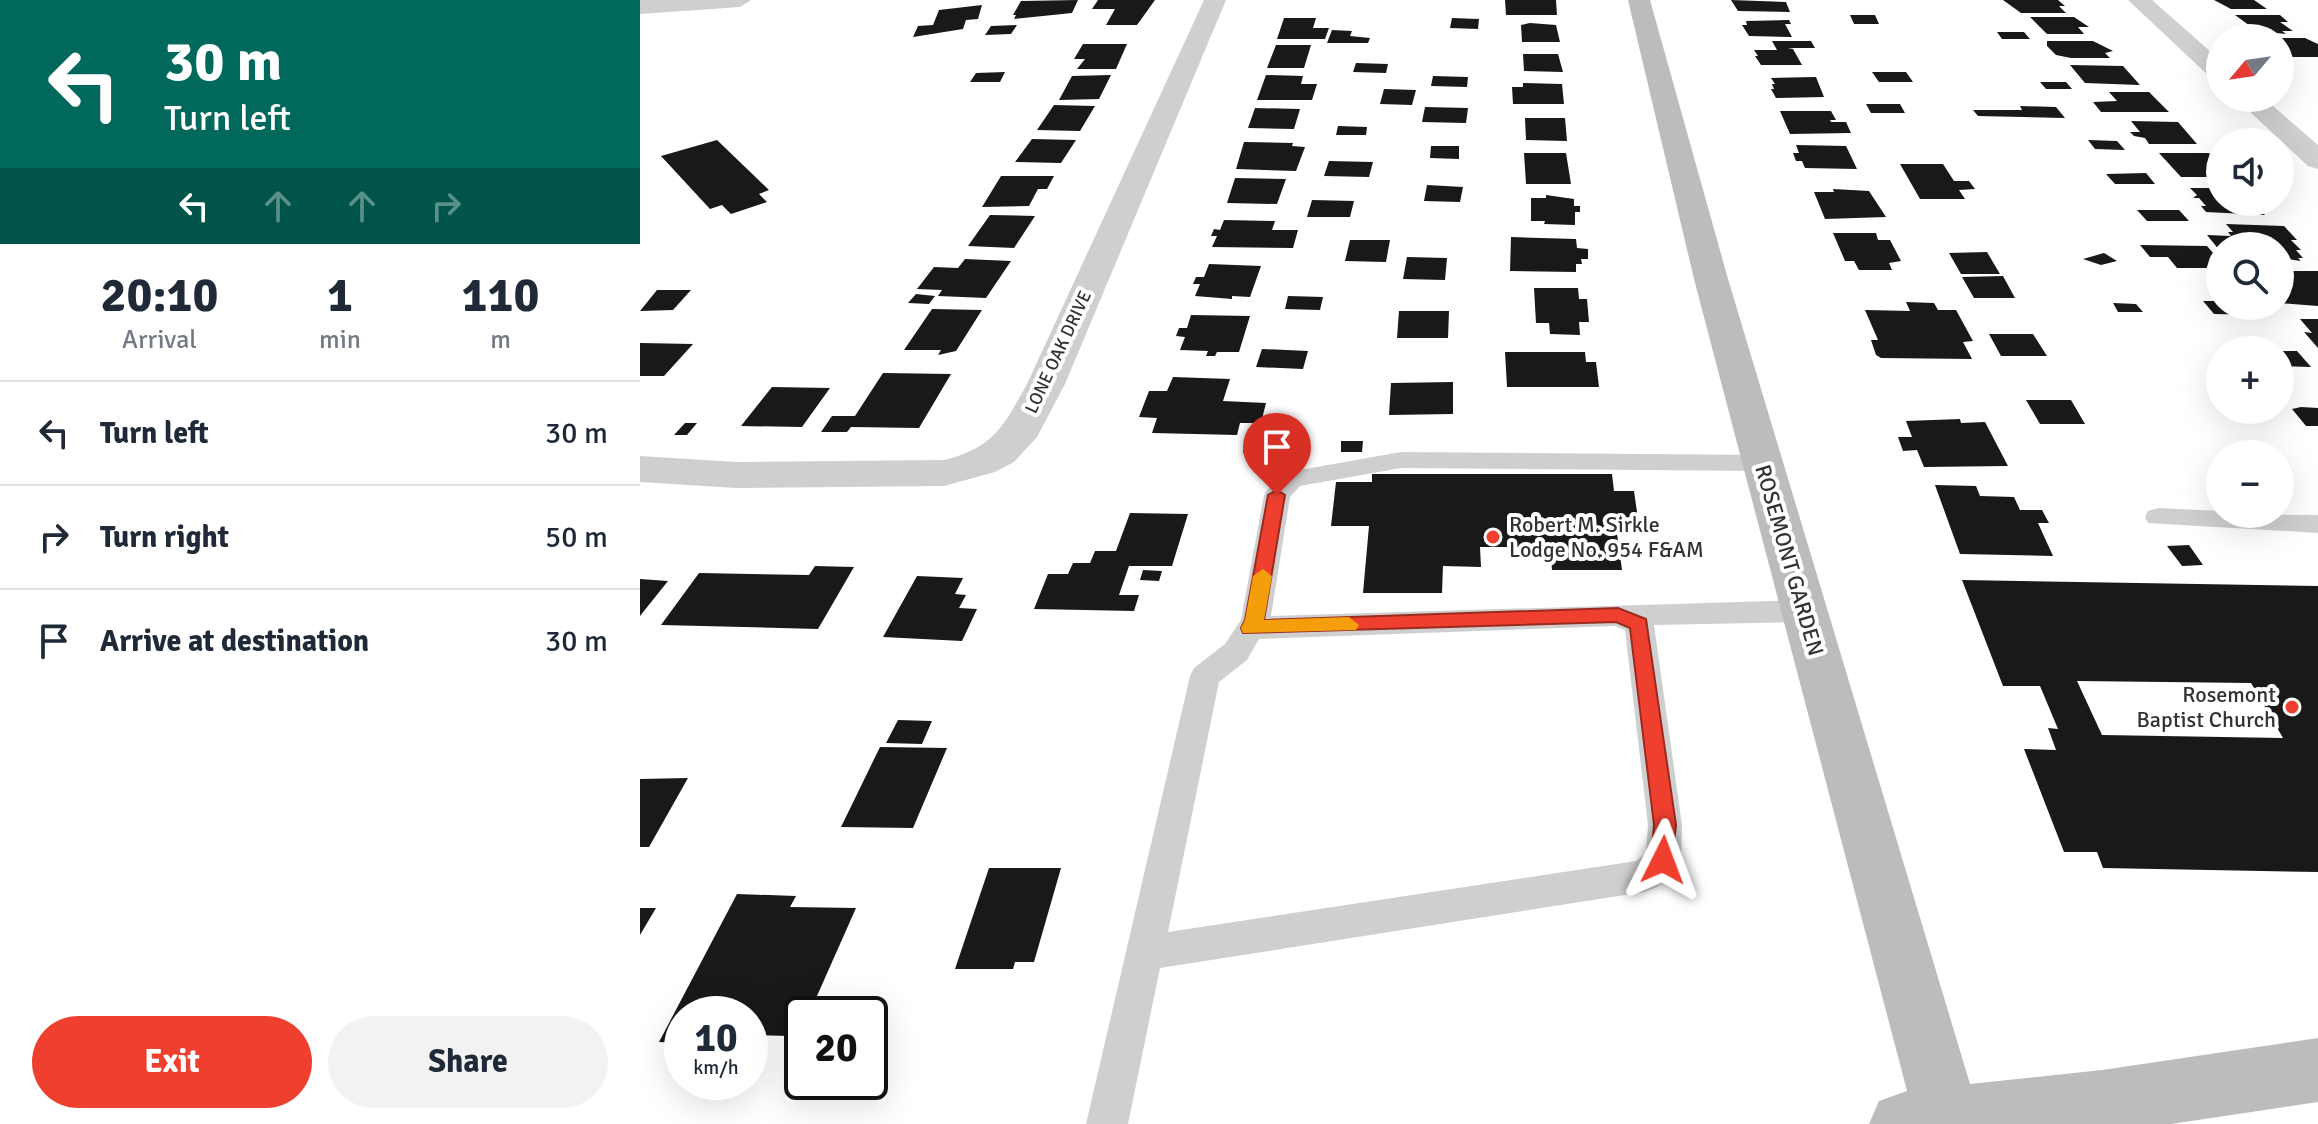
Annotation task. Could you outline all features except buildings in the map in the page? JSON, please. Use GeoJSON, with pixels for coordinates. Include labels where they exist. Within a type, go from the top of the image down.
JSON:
{"type":"FeatureCollection","features":[{"type":"Feature","properties":{"kind":"main road","name":"ROSEMONT GARDEN"},"geometry":{"type":"LineString","coordinates":[[1639,0],[1707,264],[1805,611],[1933,1122]]}},
{"type":"Feature","properties":{"kind":"main road"},"geometry":{"type":"LineString","coordinates":[[1933,1122],[2102,1102],[2318,1070]]}},
{"type":"Feature","properties":{"kind":"street"},"geometry":{"type":"LineString","coordinates":[[640,7],[740,0]]}},
{"type":"Feature","properties":{"kind":"street","name":"LONE OAK DRIVE"},"geometry":{"type":"LineString","coordinates":[[640,469],[736,475],[944,473],[981,463],[1000,453],[1017,437],[1046,384],[1215,0]]}},
{"type":"Feature","properties":{"kind":"street"},"geometry":{"type":"LineString","coordinates":[[2139,0],[2206,60]]}},
{"type":"Feature","properties":{"kind":"street"},"geometry":{"type":"LineString","coordinates":[[2264,112],[2318,160]]}},
{"type":"Feature","properties":{"kind":"lane"},"geometry":{"type":"LineString","coordinates":[[1107,1124],[1205,676],[1236,652],[1255,621],[1277,495],[1292,479],[1401,460],[1763,463]]}},
{"type":"Feature","properties":{"kind":"lane"},"geometry":{"type":"LineString","coordinates":[[2158,517],[2318,524]]}},
{"type":"Feature","properties":{"kind":"lane"},"geometry":{"type":"LineString","coordinates":[[1250,628],[1805,611]]}},
{"type":"Feature","properties":{"kind":"lane"},"geometry":{"type":"LineString","coordinates":[[1144,953],[1644,876],[1663,860],[1665,825],[1639,624],[1618,615]]}},
{"type":"Feature","properties":{"kind":"slow traffic"},"geometry":{"type":"LineString","coordinates":[[1263,576],[1255,621],[1250,628],[1349,625]]}},
{"type":"Feature","properties":{"kind":"place","name":"Robert M. Sirkle Lodge No. 954 F&AM"},"geometry":{"type":"Point","coordinates":[1493,537]}},
{"type":"Feature","properties":{"kind":"place","name":"Rosemont Baptist Church"},"geometry":{"type":"Point","coordinates":[2292,707]}},
{"type":"Feature","properties":{"kind":"route"},"geometry":{"type":"LineString","coordinates":[[1277,495],[1255,621],[1250,628],[1618,615],[1639,624],[1665,825],[1663,860]]}}]}
